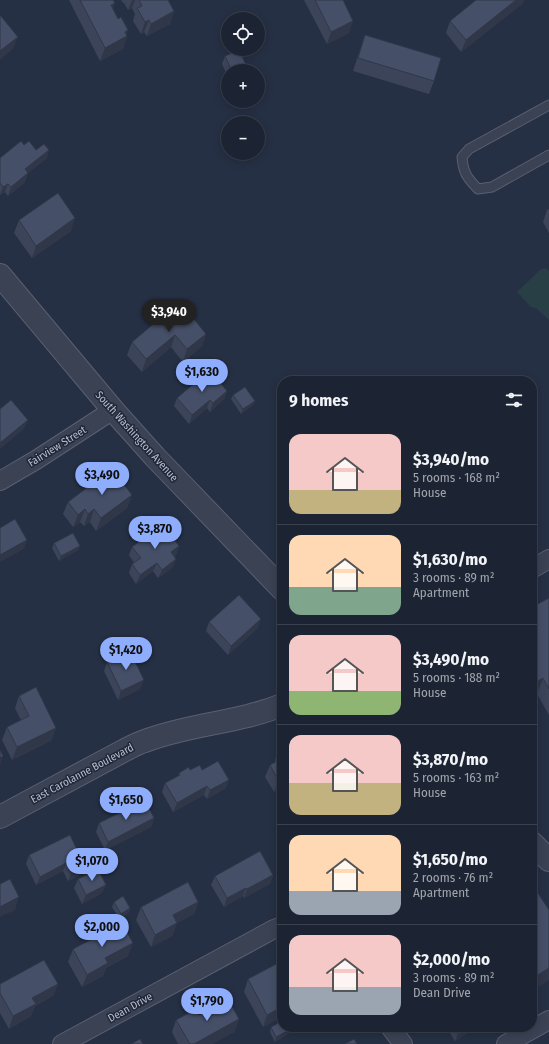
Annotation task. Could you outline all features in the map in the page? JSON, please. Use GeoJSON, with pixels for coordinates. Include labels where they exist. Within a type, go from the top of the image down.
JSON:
{"type":"FeatureCollection","features":[{"type":"Feature","properties":{"kind":"street","name":"South Washington Avenue"},"geometry":{"type":"LineString","coordinates":[[0,275],[113,410],[155,457],[277,584]]}},
{"type":"Feature","properties":{"kind":"street","name":"Fairview Street"},"geometry":{"type":"LineString","coordinates":[[0,481],[36,460],[113,410]]}},
{"type":"Feature","properties":{"kind":"street"},"geometry":{"type":"LineString","coordinates":[[537,566],[549,559]]}},
{"type":"Feature","properties":{"kind":"street","name":"East Carolanne Boulevard"},"geometry":{"type":"LineString","coordinates":[[0,817],[143,741],[165,734],[249,716],[277,707]]}},
{"type":"Feature","properties":{"kind":"street"},"geometry":{"type":"LineString","coordinates":[[537,848],[549,860]]}},
{"type":"Feature","properties":{"kind":"street","name":"Dean Drive"},"geometry":{"type":"LineString","coordinates":[[62,1044],[277,928]]}},
{"type":"Feature","properties":{"kind":"street"},"geometry":{"type":"LineString","coordinates":[[537,1027],[549,1020]]}},
{"type":"Feature","properties":{"kind":"street"},"geometry":{"type":"LineString","coordinates":[[394,1032],[403,1044]]}},
{"type":"Feature","properties":{"kind":"street"},"geometry":{"type":"LineString","coordinates":[[506,1044],[528,1032]]}},
{"type":"Feature","properties":{"kind":"lane"},"geometry":{"type":"LineString","coordinates":[[549,105],[469,149],[462,157],[462,166],[468,179],[478,189],[492,187],[549,155]]}},
{"type":"Feature","properties":{"kind":"green space"},"geometry":{"type":"Polygon","coordinates":[[[546,268],[549,271],[549,320],[536,308],[531,307],[517,292],[541,269],[546,268]]]}},
{"type":"Feature","properties":{"kind":"building"},"geometry":{"type":"Polygon","coordinates":[[[80,0],[113,0],[115,3],[111,5],[118,19],[121,17],[128,30],[125,32],[127,36],[105,48],[80,0]]]}},
{"type":"Feature","properties":{"kind":"building"},"geometry":{"type":"Polygon","coordinates":[[[139,0],[168,0],[174,11],[151,24],[149,20],[145,22],[137,8],[142,6],[139,0]]]}},
{"type":"Feature","properties":{"kind":"building"},"geometry":{"type":"Polygon","coordinates":[[[315,0],[343,0],[353,21],[331,32],[315,0]]]}},
{"type":"Feature","properties":{"kind":"building"},"geometry":{"type":"Polygon","coordinates":[[[476,0],[516,0],[466,40],[450,21],[476,0]]]}},
{"type":"Feature","properties":{"kind":"building"},"geometry":{"type":"Polygon","coordinates":[[[0,15],[18,37],[0,51],[0,15]]]}},
{"type":"Feature","properties":{"kind":"building"},"geometry":{"type":"Polygon","coordinates":[[[365,35],[441,58],[434,81],[358,58],[365,35]]]}},
{"type":"Feature","properties":{"kind":"building"},"geometry":{"type":"Polygon","coordinates":[[[225,56],[242,56],[246,64],[229,64],[225,56]]]}},
{"type":"Feature","properties":{"kind":"building"},"geometry":{"type":"Polygon","coordinates":[[[21,141],[24,145],[29,141],[36,150],[44,144],[49,150],[25,169],[28,173],[11,187],[8,184],[3,187],[0,183],[0,158],[21,141]]]}},
{"type":"Feature","properties":{"kind":"building"},"geometry":{"type":"Polygon","coordinates":[[[58,193],[75,218],[36,246],[19,220],[58,193]]]}},
{"type":"Feature","properties":{"kind":"building"},"geometry":{"type":"Polygon","coordinates":[[[175,306],[188,322],[193,318],[206,334],[187,349],[175,335],[146,359],[132,342],[175,306]]]}},
{"type":"Feature","properties":{"kind":"building"},"geometry":{"type":"Polygon","coordinates":[[[210,370],[227,391],[213,403],[210,400],[192,415],[177,398],[210,370]]]}},
{"type":"Feature","properties":{"kind":"building"},"geometry":{"type":"Polygon","coordinates":[[[245,387],[255,401],[243,409],[233,395],[245,387]]]}},
{"type":"Feature","properties":{"kind":"building"},"geometry":{"type":"Polygon","coordinates":[[[11,400],[28,420],[0,443],[0,409],[11,400]]]}},
{"type":"Feature","properties":{"kind":"building"},"geometry":{"type":"Polygon","coordinates":[[[112,469],[132,495],[101,518],[94,509],[88,514],[85,509],[78,515],[68,502],[112,469]]]}},
{"type":"Feature","properties":{"kind":"building"},"geometry":{"type":"Polygon","coordinates":[[[15,519],[27,540],[0,555],[0,528],[15,519]]]}},
{"type":"Feature","properties":{"kind":"building"},"geometry":{"type":"Polygon","coordinates":[[[162,524],[179,546],[171,552],[176,559],[162,570],[157,563],[140,575],[132,564],[141,558],[132,547],[162,524]]]}},
{"type":"Feature","properties":{"kind":"building"},"geometry":{"type":"Polygon","coordinates":[[[73,533],[80,546],[61,556],[54,543],[73,533]]]}},
{"type":"Feature","properties":{"kind":"building"},"geometry":{"type":"Polygon","coordinates":[[[239,595],[261,619],[231,646],[209,622],[239,595]]]}},
{"type":"Feature","properties":{"kind":"building"},"geometry":{"type":"Polygon","coordinates":[[[549,598],[549,689],[543,678],[537,682],[537,604],[549,598]]]}},
{"type":"Feature","properties":{"kind":"building"},"geometry":{"type":"Polygon","coordinates":[[[130,651],[144,680],[121,691],[107,662],[130,651]]]}},
{"type":"Feature","properties":{"kind":"building"},"geometry":{"type":"Polygon","coordinates":[[[36,687],[56,728],[17,747],[7,727],[29,716],[19,696],[36,687]]]}},
{"type":"Feature","properties":{"kind":"building"},"geometry":{"type":"Polygon","coordinates":[[[0,750],[3,756],[0,758],[0,750]]]}},
{"type":"Feature","properties":{"kind":"building"},"geometry":{"type":"Polygon","coordinates":[[[218,761],[229,780],[210,790],[207,786],[177,803],[165,783],[180,775],[179,773],[189,767],[190,770],[200,765],[202,770],[218,761]]]}},
{"type":"Feature","properties":{"kind":"building"},"geometry":{"type":"Polygon","coordinates":[[[277,761],[277,778],[270,765],[277,761]]]}},
{"type":"Feature","properties":{"kind":"building"},"geometry":{"type":"Polygon","coordinates":[[[145,800],[154,818],[108,842],[99,823],[145,800]]]}},
{"type":"Feature","properties":{"kind":"building"},"geometry":{"type":"Polygon","coordinates":[[[70,835],[85,866],[71,873],[66,863],[40,877],[29,855],[70,835]]]}},
{"type":"Feature","properties":{"kind":"building"},"geometry":{"type":"Polygon","coordinates":[[[260,851],[273,875],[227,898],[215,876],[260,851]]]}},
{"type":"Feature","properties":{"kind":"building"},"geometry":{"type":"Polygon","coordinates":[[[98,869],[106,885],[86,895],[78,879],[98,869]]]}},
{"type":"Feature","properties":{"kind":"building"},"geometry":{"type":"Polygon","coordinates":[[[10,879],[19,897],[0,907],[0,884],[10,879]]]}},
{"type":"Feature","properties":{"kind":"building"},"geometry":{"type":"Polygon","coordinates":[[[188,882],[198,902],[173,915],[177,923],[155,935],[141,907],[188,882]]]}},
{"type":"Feature","properties":{"kind":"building"},"geometry":{"type":"Polygon","coordinates":[[[537,892],[549,910],[549,968],[537,976],[537,892]]]}},
{"type":"Feature","properties":{"kind":"building"},"geometry":{"type":"Polygon","coordinates":[[[123,896],[130,908],[121,914],[114,902],[123,896]]]}},
{"type":"Feature","properties":{"kind":"building"},"geometry":{"type":"Polygon","coordinates":[[[122,923],[133,943],[105,958],[108,963],[87,975],[73,949],[122,923]]]}},
{"type":"Feature","properties":{"kind":"building"},"geometry":{"type":"Polygon","coordinates":[[[44,960],[58,984],[32,998],[36,1004],[13,1016],[0,993],[0,984],[44,960]]]}},
{"type":"Feature","properties":{"kind":"building"},"geometry":{"type":"Polygon","coordinates":[[[277,964],[277,1010],[267,1015],[248,979],[277,964]]]}},
{"type":"Feature","properties":{"kind":"building"},"geometry":{"type":"Polygon","coordinates":[[[228,999],[239,1019],[194,1044],[190,1044],[176,1020],[196,1009],[199,1015],[228,999]]]}},
{"type":"Feature","properties":{"kind":"building"},"geometry":{"type":"Polygon","coordinates":[[[277,1024],[277,1032],[285,1032],[276,1037],[271,1027],[277,1024]]]}},
{"type":"Feature","properties":{"kind":"building"},"geometry":{"type":"Polygon","coordinates":[[[140,1039],[143,1044],[131,1044],[140,1039]]]}},
{"type":"Feature","properties":{"kind":"building"},"geometry":{"type":"Polygon","coordinates":[[[354,1039],[357,1044],[345,1044],[354,1039]]]}}]}
